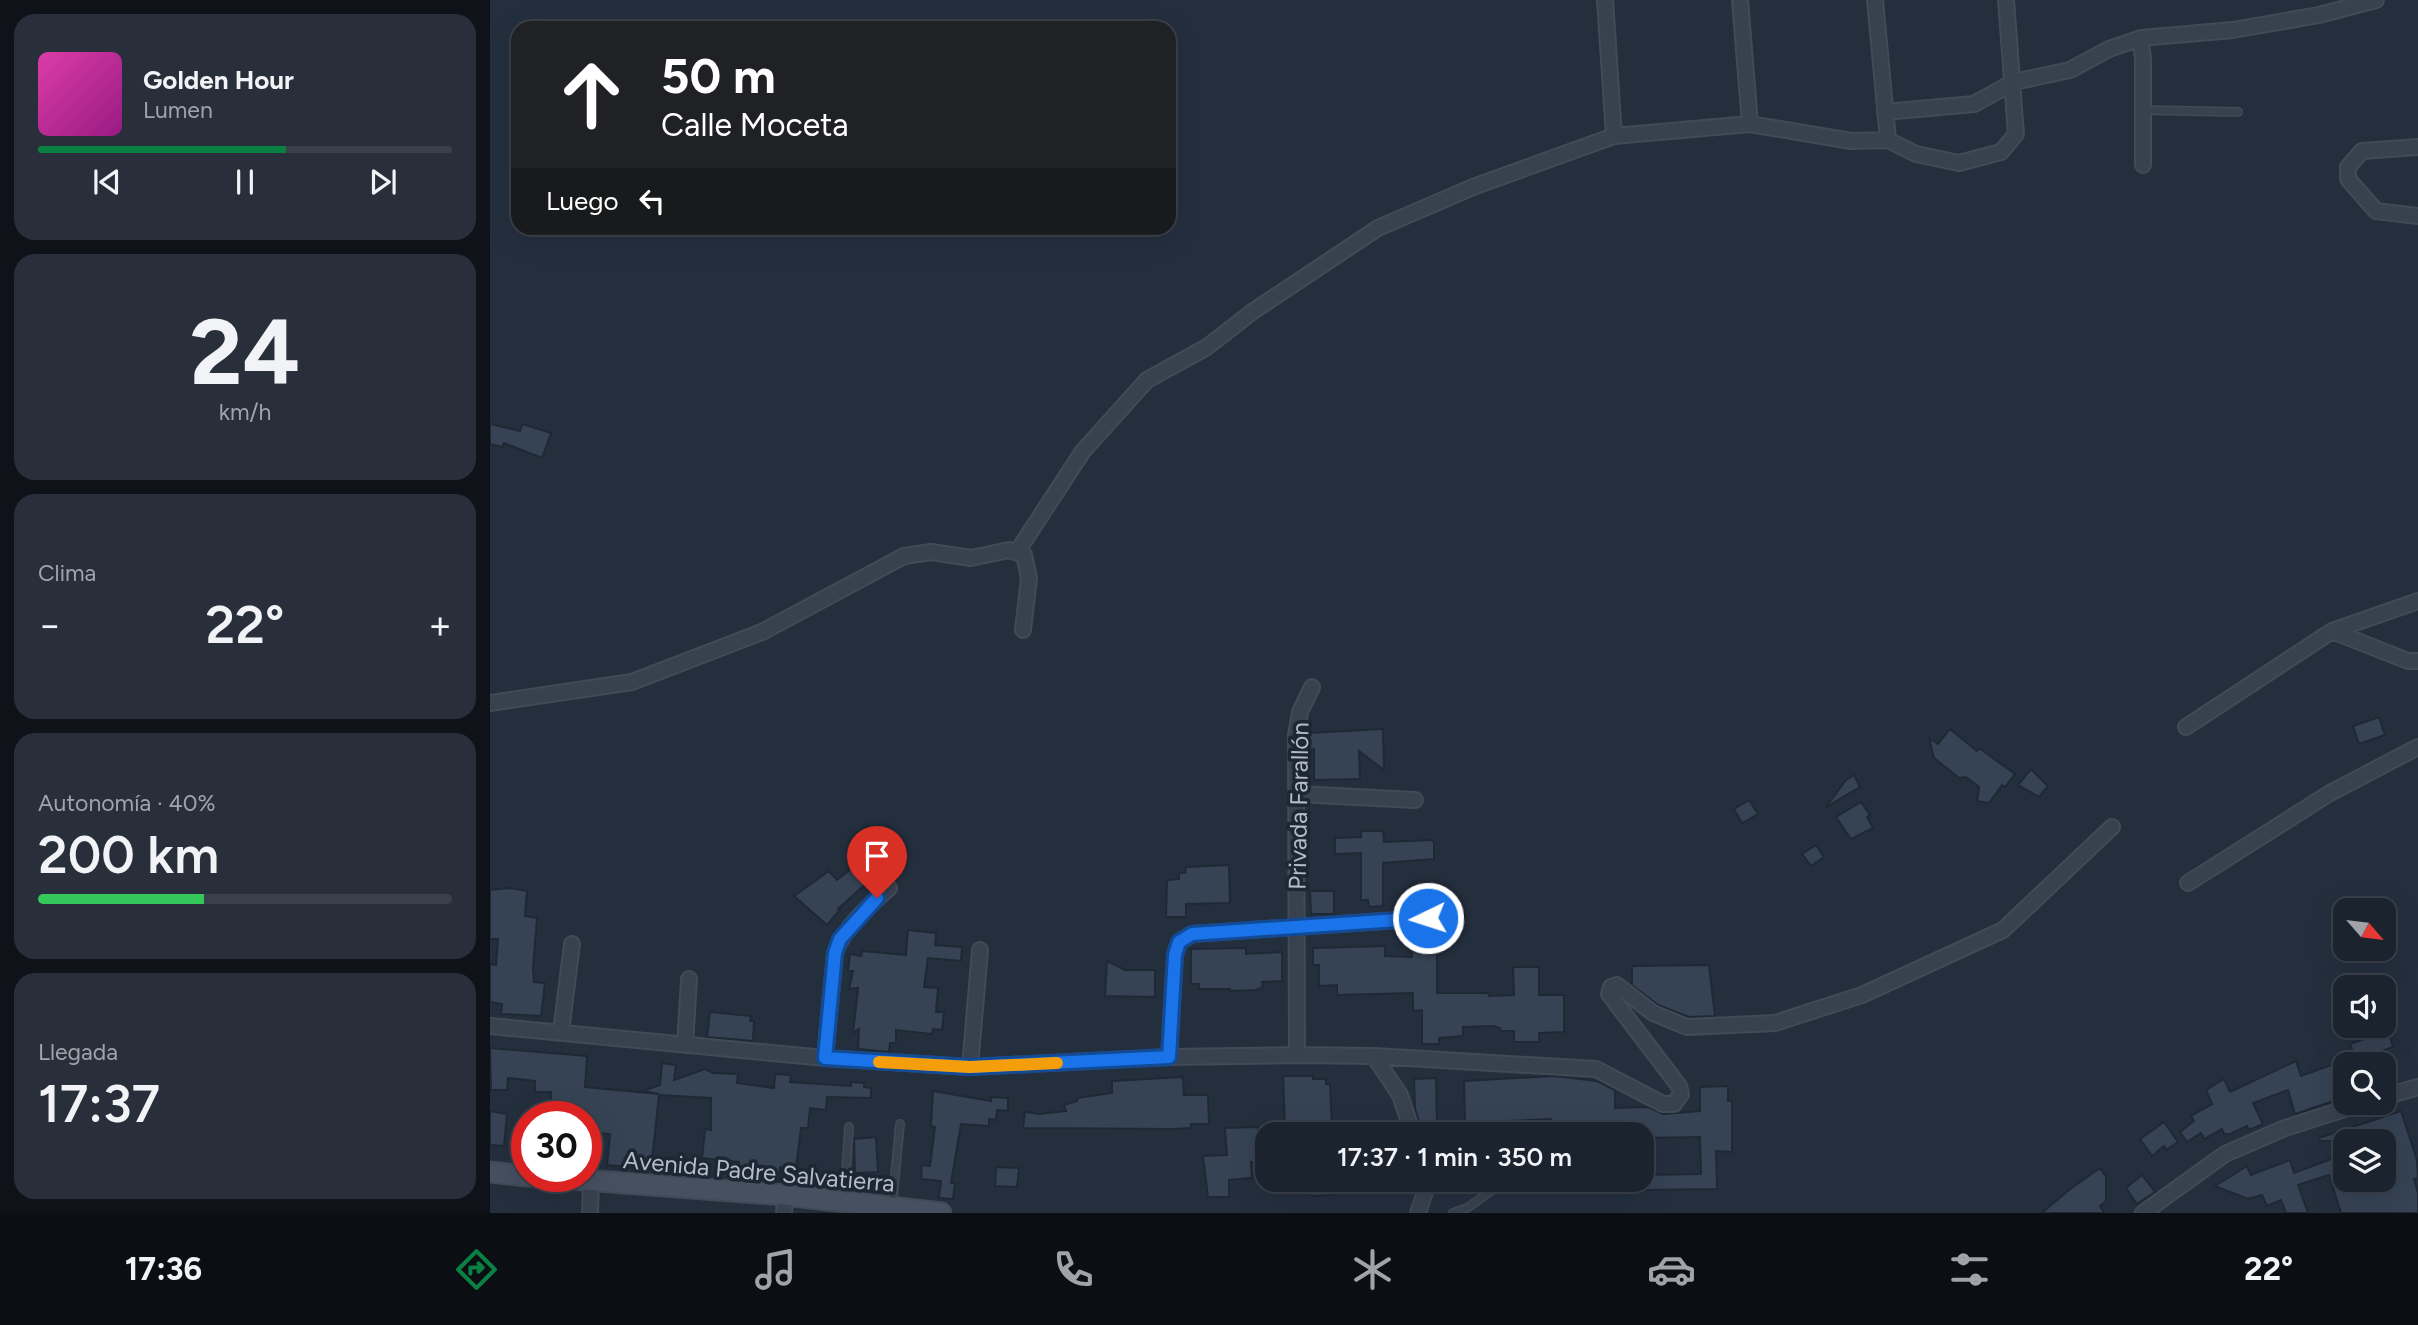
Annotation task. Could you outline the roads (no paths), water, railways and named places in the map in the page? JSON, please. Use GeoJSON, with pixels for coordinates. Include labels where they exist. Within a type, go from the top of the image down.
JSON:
{"type":"FeatureCollection","features":[{"type":"Feature","properties":{"kind":"street"},"geometry":{"type":"LineString","coordinates":[[1605,0],[1614,136]]}},
{"type":"Feature","properties":{"kind":"street"},"geometry":{"type":"LineString","coordinates":[[1741,0],[1750,124]]}},
{"type":"Feature","properties":{"kind":"street"},"geometry":{"type":"LineString","coordinates":[[1875,0],[1888,140]]}},
{"type":"Feature","properties":{"kind":"street"},"geometry":{"type":"LineString","coordinates":[[1017,552],[1083,451],[1147,380],[1206,347],[1252,312],[1378,228],[1473,187],[1614,136],[1750,124],[1851,141],[1888,140],[1916,154],[1959,163],[2001,152],[2016,134],[2006,0]]}},
{"type":"Feature","properties":{"kind":"street"},"geometry":{"type":"LineString","coordinates":[[1885,112],[1974,104],[2014,82],[2070,70],[2099,54],[2141,38],[2232,30],[2319,15],[2376,0]]}},
{"type":"Feature","properties":{"kind":"street"},"geometry":{"type":"LineString","coordinates":[[2141,38],[2143,166]]}},
{"type":"Feature","properties":{"kind":"street"},"geometry":{"type":"LineString","coordinates":[[2418,147],[2362,151],[2348,167],[2348,180],[2376,211],[2418,216]]}},
{"type":"Feature","properties":{"kind":"street"},"geometry":{"type":"LineString","coordinates":[[490,703],[632,681],[762,632],[904,556],[931,552],[971,558],[1009,550],[1024,555],[1028,578],[1023,629]]}},
{"type":"Feature","properties":{"kind":"street"},"geometry":{"type":"LineString","coordinates":[[2186,727],[2332,631],[2418,601]]}},
{"type":"Feature","properties":{"kind":"street"},"geometry":{"type":"LineString","coordinates":[[2332,631],[2408,661],[2418,660]]}},
{"type":"Feature","properties":{"kind":"street","name":"Privada Farallón"},"geometry":{"type":"LineString","coordinates":[[1297,1055],[1296,735],[1300,712],[1312,687]]}},
{"type":"Feature","properties":{"kind":"street"},"geometry":{"type":"LineString","coordinates":[[2188,883],[2330,793],[2418,747]]}},
{"type":"Feature","properties":{"kind":"street"},"geometry":{"type":"LineString","coordinates":[[1297,794],[1415,800]]}},
{"type":"Feature","properties":{"kind":"street"},"geometry":{"type":"LineString","coordinates":[[490,1026],[825,1058],[970,1067],[1169,1057],[1297,1055],[1374,1056],[1596,1069],[1662,1104],[1674,1104],[1681,1094],[1679,1086],[1609,995],[1611,987],[1617,985],[1653,1013],[1687,1027],[1775,1023],[1862,995],[2003,930],[2112,827]]}},
{"type":"Feature","properties":{"kind":"street"},"geometry":{"type":"LineString","coordinates":[[825,1058],[835,953],[840,939],[866,908],[888,888]]}},
{"type":"Feature","properties":{"kind":"street"},"geometry":{"type":"LineString","coordinates":[[1169,1057],[1175,955],[1179,942],[1192,934],[1428,918]]}},
{"type":"Feature","properties":{"kind":"street"},"geometry":{"type":"LineString","coordinates":[[561,1032],[572,944]]}},
{"type":"Feature","properties":{"kind":"street"},"geometry":{"type":"LineString","coordinates":[[970,1067],[980,950]]}},
{"type":"Feature","properties":{"kind":"street"},"geometry":{"type":"LineString","coordinates":[[685,1045],[689,979]]}},
{"type":"Feature","properties":{"kind":"street"},"geometry":{"type":"LineString","coordinates":[[1374,1056],[1400,1094],[1409,1122]]}},
{"type":"Feature","properties":{"kind":"street"},"geometry":{"type":"LineString","coordinates":[[2396,1093],[2418,1087]]}},
{"type":"Feature","properties":{"kind":"street"},"geometry":{"type":"LineString","coordinates":[[2143,1213],[2225,1154],[2285,1128],[2333,1113]]}},
{"type":"Feature","properties":{"kind":"street","name":"Avenida Padre Salvatierra"},"geometry":{"type":"LineString","coordinates":[[490,1172],[511,1174]]}},
{"type":"Feature","properties":{"kind":"street","name":"Avenida Padre Salvatierra"},"geometry":{"type":"LineString","coordinates":[[602,1183],[785,1204],[844,1202],[941,1213]]}},
{"type":"Feature","properties":{"kind":"street"},"geometry":{"type":"LineString","coordinates":[[590,1213],[591,1192]]}},
{"type":"Feature","properties":{"kind":"street"},"geometry":{"type":"LineString","coordinates":[[1418,1213],[1424,1192]]}},
{"type":"Feature","properties":{"kind":"lane"},"geometry":{"type":"LineString","coordinates":[[2143,110],[2238,112]]}},
{"type":"Feature","properties":{"kind":"lane"},"geometry":{"type":"LineString","coordinates":[[892,1208],[900,1124]]}},
{"type":"Feature","properties":{"kind":"lane"},"geometry":{"type":"LineString","coordinates":[[844,1202],[849,1127]]}},
{"type":"Feature","properties":{"kind":"lane"},"geometry":{"type":"LineString","coordinates":[[1453,1213],[1467,1208],[1490,1192]]}}]}
